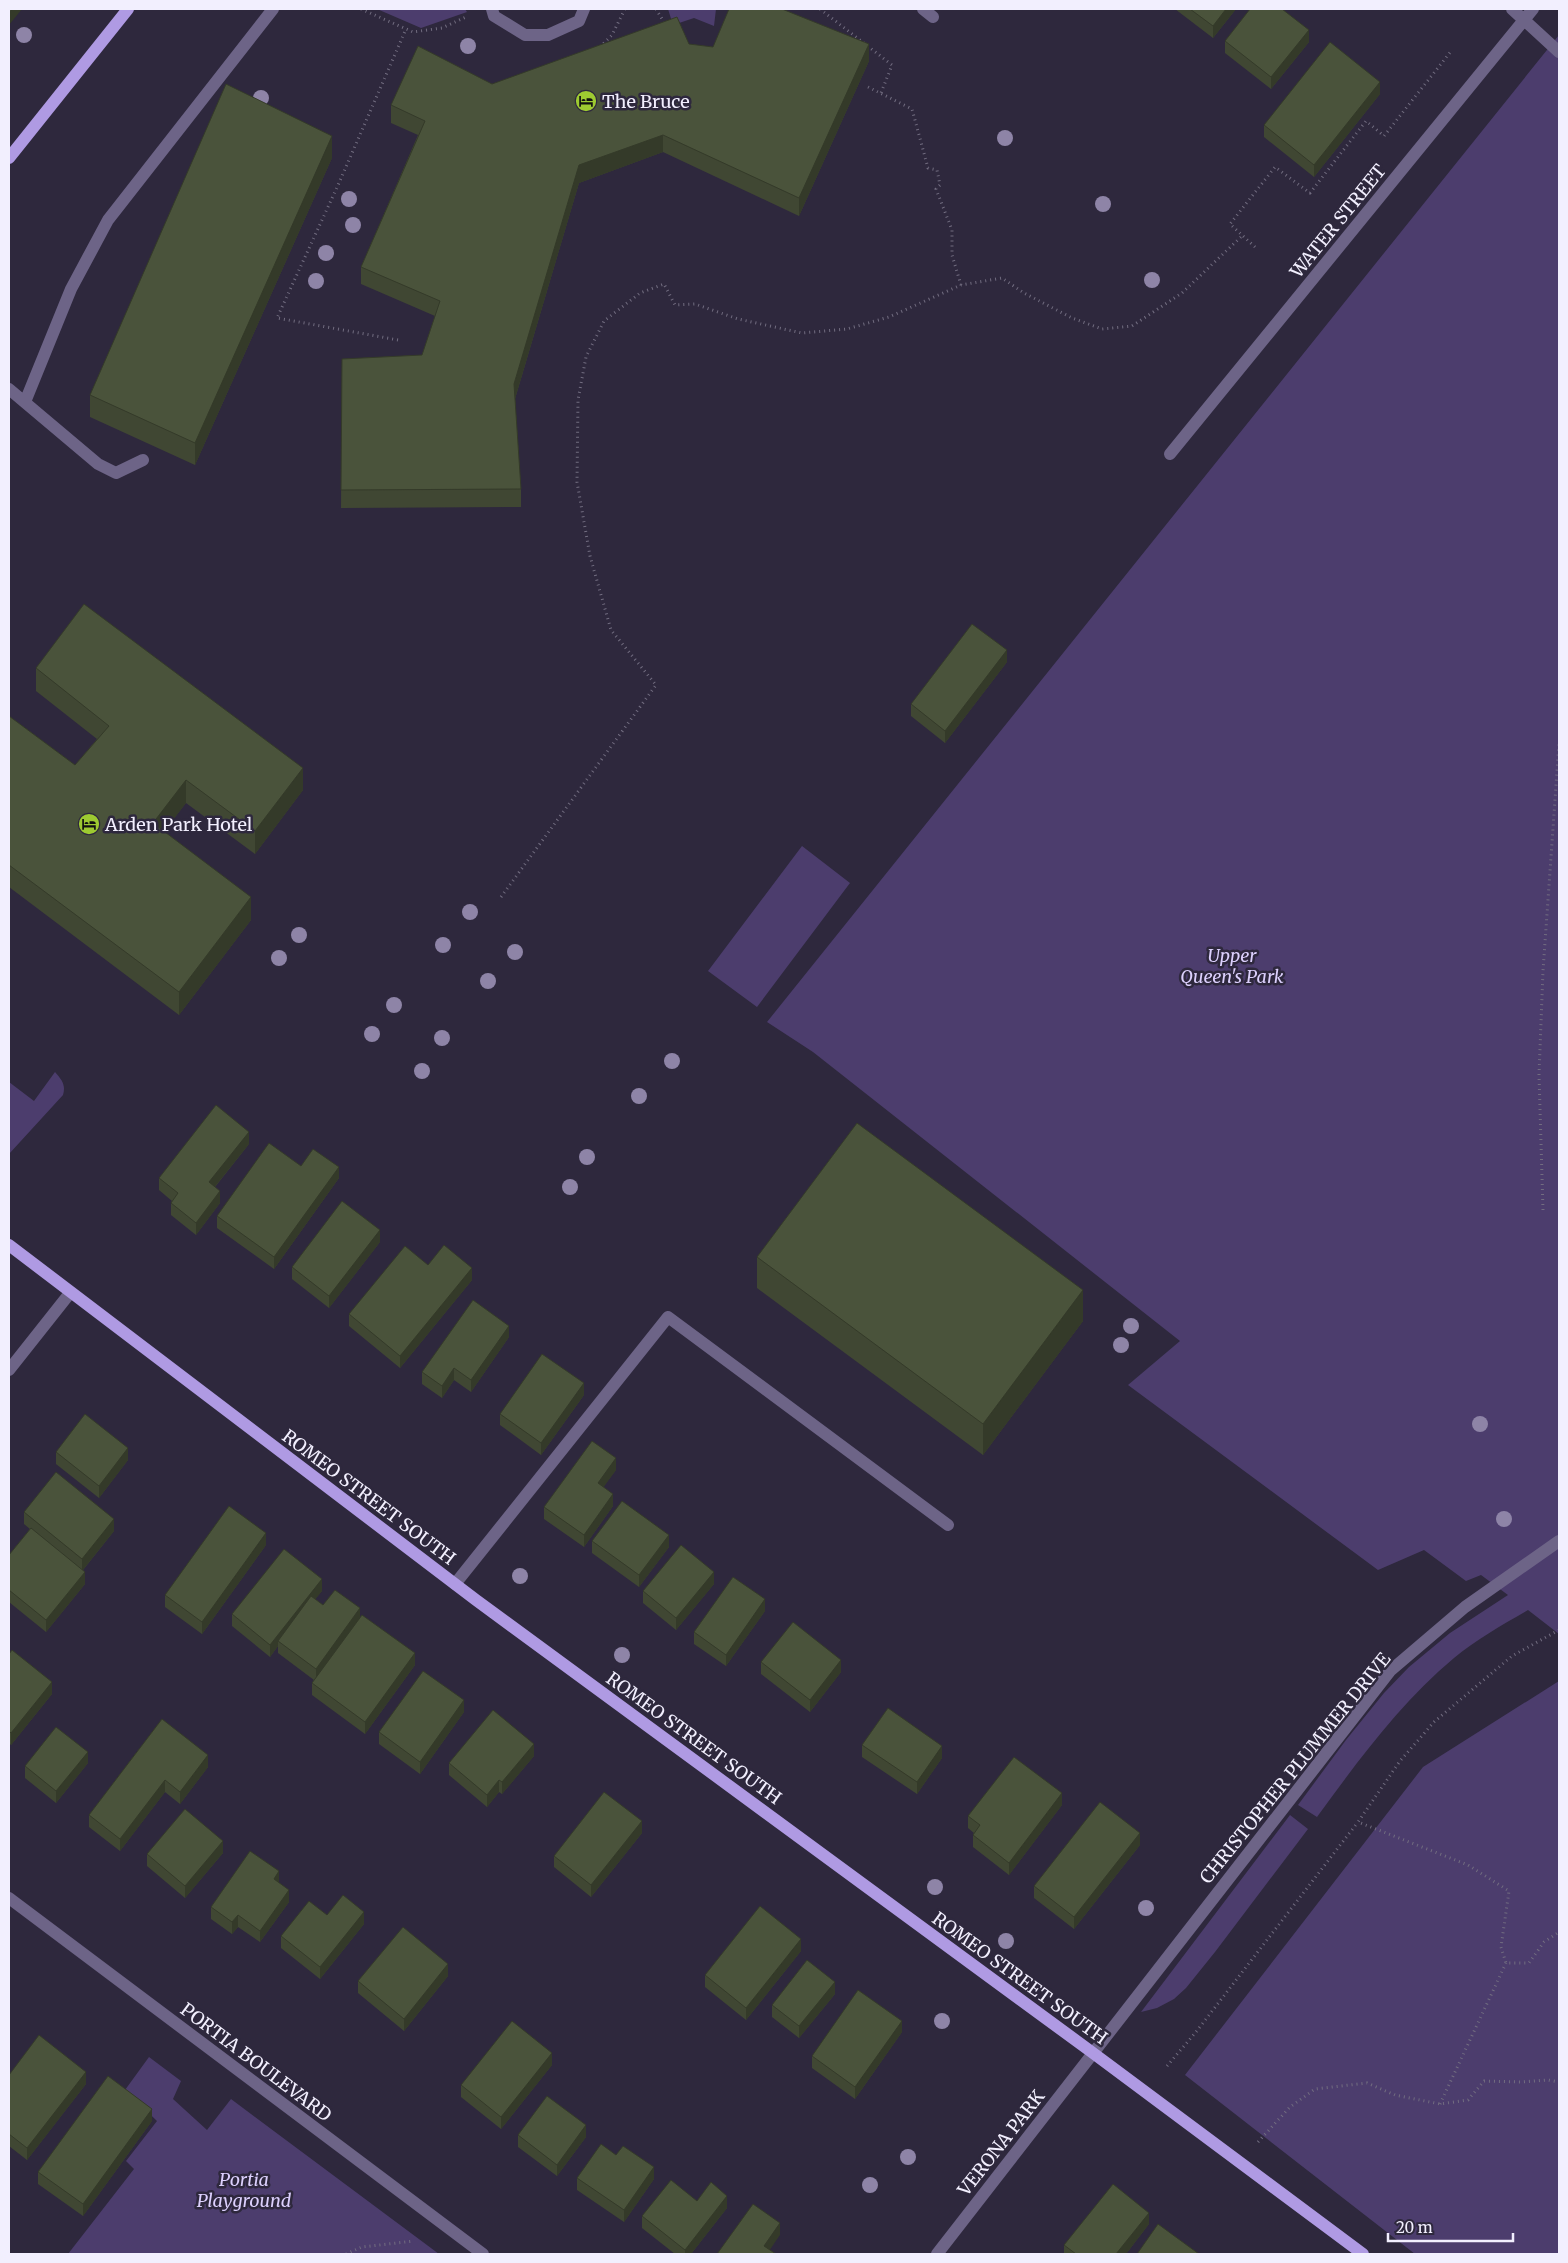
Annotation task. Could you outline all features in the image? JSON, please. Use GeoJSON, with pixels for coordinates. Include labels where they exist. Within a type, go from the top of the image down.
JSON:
{"type":"FeatureCollection","features":[{"type":"Feature","properties":{"kind":"main road"},"geometry":{"type":"LineString","coordinates":[[9,158],[128,9]]}},
{"type":"Feature","properties":{"kind":"main road","name":"ROMEO STREET SOUTH"},"geometry":{"type":"LineString","coordinates":[[9,1245],[455,1584],[1094,2053],[1363,2254]]}},
{"type":"Feature","properties":{"kind":"street"},"geometry":{"type":"LineString","coordinates":[[25,402],[71,290],[108,220],[273,9]]}},
{"type":"Feature","properties":{"kind":"street"},"geometry":{"type":"LineString","coordinates":[[492,9],[494,16],[525,35],[548,35],[579,21],[584,9]]}},
{"type":"Feature","properties":{"kind":"street"},"geometry":{"type":"LineString","coordinates":[[923,9],[933,17]]}},
{"type":"Feature","properties":{"kind":"street"},"geometry":{"type":"LineString","coordinates":[[1512,9],[1559,52]]}},
{"type":"Feature","properties":{"kind":"street","name":"WATER STREET"},"geometry":{"type":"LineString","coordinates":[[1170,454],[1533,9]]}},
{"type":"Feature","properties":{"kind":"street"},"geometry":{"type":"LineString","coordinates":[[9,389],[98,464],[116,473],[142,460]]}},
{"type":"Feature","properties":{"kind":"street"},"geometry":{"type":"LineString","coordinates":[[9,1370],[70,1293]]}},
{"type":"Feature","properties":{"kind":"street"},"geometry":{"type":"LineString","coordinates":[[455,1584],[668,1317],[948,1525]]}},
{"type":"Feature","properties":{"kind":"street","name":"CHRISTOPHER PLUMMER DRIVE"},"geometry":{"type":"LineString","coordinates":[[1094,2053],[1390,1672],[1465,1606],[1559,1541]]}},
{"type":"Feature","properties":{"kind":"street","name":"PORTIA BOULEVARD"},"geometry":{"type":"LineString","coordinates":[[9,1898],[483,2254]]}},
{"type":"Feature","properties":{"kind":"street","name":"VERONA PARK"},"geometry":{"type":"LineString","coordinates":[[936,2254],[1094,2053]]}},
{"type":"Feature","properties":{"kind":"path"},"geometry":{"type":"LineString","coordinates":[[361,9],[413,32],[442,28],[474,13]]}},
{"type":"Feature","properties":{"kind":"path"},"geometry":{"type":"LineString","coordinates":[[656,9],[664,22]]}},
{"type":"Feature","properties":{"kind":"path"},"geometry":{"type":"LineString","coordinates":[[820,9],[892,65],[881,94]]}},
{"type":"Feature","properties":{"kind":"path"},"geometry":{"type":"LineString","coordinates":[[398,340],[277,318],[406,28]]}},
{"type":"Feature","properties":{"kind":"path"},"geometry":{"type":"LineString","coordinates":[[1255,247],[1230,224],[1275,166],[1310,193],[1366,121],[1384,136],[1452,50]]}},
{"type":"Feature","properties":{"kind":"path"},"geometry":{"type":"LineString","coordinates":[[868,87],[912,109],[928,168],[936,170],[940,185],[936,189],[952,230],[952,255],[961,284]]}},
{"type":"Feature","properties":{"kind":"path"},"geometry":{"type":"LineString","coordinates":[[501,897],[656,686],[611,630],[590,556],[577,482],[578,400],[586,357],[604,321],[640,293],[664,284],[676,304],[695,304],[738,319],[802,333],[847,329],[889,317],[961,284],[1002,278],[1024,293],[1072,318],[1102,329],[1132,326],[1182,293],[1243,235]]}},
{"type":"Feature","properties":{"kind":"path"},"geometry":{"type":"LineString","coordinates":[[1543,1210],[1539,1075],[1559,742]]}},
{"type":"Feature","properties":{"kind":"path"},"geometry":{"type":"LineString","coordinates":[[1167,2066],[1196,2032],[1358,1822],[1400,1761],[1434,1722],[1512,1656],[1559,1630]]}},
{"type":"Feature","properties":{"kind":"path"},"geometry":{"type":"LineString","coordinates":[[1358,1822],[1468,1865],[1509,1891],[1501,1947],[1506,1964],[1440,2104]]}},
{"type":"Feature","properties":{"kind":"path"},"geometry":{"type":"LineString","coordinates":[[1506,1964],[1529,1963],[1544,1942],[1559,1932]]}},
{"type":"Feature","properties":{"kind":"path"},"geometry":{"type":"LineString","coordinates":[[1242,2165],[1262,2136],[1290,2108],[1315,2090],[1367,2083],[1395,2095],[1440,2104],[1468,2100],[1484,2081],[1521,2082],[1548,2080],[1559,2082]]}},
{"type":"Feature","properties":{"kind":"path"},"geometry":{"type":"LineString","coordinates":[[346,2254],[362,2247],[414,2241]]}},
{"type":"Feature","properties":{"kind":"green space"},"geometry":{"type":"Polygon","coordinates":[[[377,9],[465,9],[467,12],[421,28],[377,9]]]}},
{"type":"Feature","properties":{"kind":"green space"},"geometry":{"type":"Polygon","coordinates":[[[668,9],[716,9],[714,26],[694,18],[673,25],[668,9]]]}},
{"type":"Feature","properties":{"kind":"green space","name":"Upper Queen's Park"},"geometry":{"type":"Polygon","coordinates":[[[1559,35],[1559,1634],[1528,1610],[1490,1632],[1463,1651],[1434,1675],[1398,1713],[1364,1754],[1317,1817],[1298,1805],[1346,1740],[1384,1693],[1409,1667],[1450,1633],[1508,1595],[1481,1575],[1466,1581],[1424,1550],[1378,1570],[1128,1385],[1180,1341],[813,1052],[767,1022],[1559,35]]]}},
{"type":"Feature","properties":{"kind":"green space"},"geometry":{"type":"Polygon","coordinates":[[[802,846],[850,883],[757,1007],[708,971],[802,846]]]}},
{"type":"Feature","properties":{"kind":"green space"},"geometry":{"type":"Polygon","coordinates":[[[55,1072],[63,1083],[63,1095],[9,1154],[9,1082],[34,1101],[55,1072]]]}},
{"type":"Feature","properties":{"kind":"green space"},"geometry":{"type":"Polygon","coordinates":[[[1559,1681],[1559,2254],[1415,2254],[1185,2075],[1423,1767],[1559,1681]]]}},
{"type":"Feature","properties":{"kind":"green space"},"geometry":{"type":"Polygon","coordinates":[[[1290,1815],[1308,1829],[1215,1952],[1186,1988],[1174,1999],[1157,2008],[1141,2012],[1290,1815]]]}},
{"type":"Feature","properties":{"kind":"green space","name":"Portia Playground"},"geometry":{"type":"Polygon","coordinates":[[[149,2057],[181,2081],[173,2099],[207,2130],[231,2099],[439,2254],[68,2254],[134,2169],[126,2161],[157,2121],[125,2090],[149,2057]]]}},
{"type":"Feature","properties":{"kind":"building"},"geometry":{"type":"Polygon","coordinates":[[[729,9],[782,9],[869,44],[799,198],[663,135],[579,165],[514,384],[521,489],[341,490],[342,359],[422,355],[440,301],[361,267],[425,121],[391,105],[418,46],[492,84],[677,17],[689,44],[713,47],[729,9]]]}},
{"type":"Feature","properties":{"kind":"building"},"geometry":{"type":"Polygon","coordinates":[[[1190,9],[1226,9],[1213,26],[1190,9]]]}},
{"type":"Feature","properties":{"kind":"building"},"geometry":{"type":"Polygon","coordinates":[[[1250,9],[1282,9],[1309,30],[1271,77],[1225,41],[1250,9]]]}},
{"type":"Feature","properties":{"kind":"building"},"geometry":{"type":"Polygon","coordinates":[[[1330,42],[1380,82],[1314,165],[1264,125],[1330,42]]]}},
{"type":"Feature","properties":{"kind":"building"},"geometry":{"type":"Polygon","coordinates":[[[226,84],[332,136],[195,443],[90,395],[226,84]]]}},
{"type":"Feature","properties":{"kind":"building","name":"Arden Park Hotel"},"geometry":{"type":"Polygon","coordinates":[[[84,604],[303,768],[255,831],[186,780],[153,823],[251,897],[179,992],[9,865],[9,716],[75,765],[109,726],[36,668],[84,604]]]}},
{"type":"Feature","properties":{"kind":"building"},"geometry":{"type":"Polygon","coordinates":[[[972,624],[1007,650],[945,731],[911,704],[972,624]]]}},
{"type":"Feature","properties":{"kind":"building"},"geometry":{"type":"Polygon","coordinates":[[[216,1105],[249,1132],[209,1182],[220,1191],[196,1223],[171,1203],[178,1193],[159,1178],[216,1105]]]}},
{"type":"Feature","properties":{"kind":"building"},"geometry":{"type":"Polygon","coordinates":[[[857,1123],[1083,1290],[983,1424],[757,1257],[857,1123]]]}},
{"type":"Feature","properties":{"kind":"building"},"geometry":{"type":"Polygon","coordinates":[[[269,1143],[301,1166],[313,1149],[339,1167],[274,1257],[217,1216],[269,1143]]]}},
{"type":"Feature","properties":{"kind":"building"},"geometry":{"type":"Polygon","coordinates":[[[342,1201],[380,1230],[329,1296],[292,1267],[342,1201]]]}},
{"type":"Feature","properties":{"kind":"building"},"geometry":{"type":"Polygon","coordinates":[[[444,1245],[472,1268],[400,1356],[349,1314],[405,1246],[428,1265],[444,1245]]]}},
{"type":"Feature","properties":{"kind":"building"},"geometry":{"type":"Polygon","coordinates":[[[473,1300],[509,1326],[471,1380],[454,1368],[442,1386],[422,1372],[473,1300]]]}},
{"type":"Feature","properties":{"kind":"building"},"geometry":{"type":"Polygon","coordinates":[[[542,1354],[584,1383],[541,1443],[500,1414],[542,1354]]]}},
{"type":"Feature","properties":{"kind":"building"},"geometry":{"type":"Polygon","coordinates":[[[85,1414],[128,1448],[99,1486],[56,1452],[85,1414]]]}},
{"type":"Feature","properties":{"kind":"building"},"geometry":{"type":"Polygon","coordinates":[[[592,1441],[616,1458],[598,1483],[613,1494],[584,1535],[544,1507],[592,1441]]]}},
{"type":"Feature","properties":{"kind":"building"},"geometry":{"type":"Polygon","coordinates":[[[56,1472],[114,1519],[82,1559],[24,1512],[56,1472]]]}},
{"type":"Feature","properties":{"kind":"building"},"geometry":{"type":"Polygon","coordinates":[[[622,1501],[669,1535],[639,1575],[592,1541],[622,1501]]]}},
{"type":"Feature","properties":{"kind":"building"},"geometry":{"type":"Polygon","coordinates":[[[229,1506],[266,1533],[202,1622],[165,1595],[229,1506]]]}},
{"type":"Feature","properties":{"kind":"building"},"geometry":{"type":"Polygon","coordinates":[[[31,1528],[85,1572],[46,1620],[9,1590],[9,1555],[31,1528]]]}},
{"type":"Feature","properties":{"kind":"building"},"geometry":{"type":"Polygon","coordinates":[[[681,1545],[714,1572],[676,1618],[643,1591],[681,1545]]]}},
{"type":"Feature","properties":{"kind":"building"},"geometry":{"type":"Polygon","coordinates":[[[284,1549],[322,1579],[270,1645],[232,1614],[284,1549]]]}},
{"type":"Feature","properties":{"kind":"building"},"geometry":{"type":"Polygon","coordinates":[[[733,1577],[765,1599],[726,1655],[694,1632],[733,1577]]]}},
{"type":"Feature","properties":{"kind":"building"},"geometry":{"type":"Polygon","coordinates":[[[335,1590],[360,1608],[316,1669],[278,1641],[311,1596],[323,1605],[335,1590]]]}},
{"type":"Feature","properties":{"kind":"building"},"geometry":{"type":"Polygon","coordinates":[[[362,1615],[415,1653],[365,1722],[312,1683],[362,1615]]]}},
{"type":"Feature","properties":{"kind":"building"},"geometry":{"type":"Polygon","coordinates":[[[793,1622],[841,1660],[810,1700],[761,1662],[793,1622]]]}},
{"type":"Feature","properties":{"kind":"building"},"geometry":{"type":"Polygon","coordinates":[[[12,1650],[52,1682],[11,1733],[9,1731],[9,1654],[12,1650]]]}},
{"type":"Feature","properties":{"kind":"building"},"geometry":{"type":"Polygon","coordinates":[[[423,1671],[464,1700],[420,1762],[379,1732],[423,1671]]]}},
{"type":"Feature","properties":{"kind":"building"},"geometry":{"type":"Polygon","coordinates":[[[888,1708],[942,1746],[917,1782],[862,1745],[888,1708]]]}},
{"type":"Feature","properties":{"kind":"building"},"geometry":{"type":"Polygon","coordinates":[[[493,1710],[534,1744],[502,1782],[499,1780],[487,1795],[449,1763],[493,1710]]]}},
{"type":"Feature","properties":{"kind":"building"},"geometry":{"type":"Polygon","coordinates":[[[162,1719],[208,1755],[180,1792],[165,1780],[120,1839],[89,1815],[162,1719]]]}},
{"type":"Feature","properties":{"kind":"building"},"geometry":{"type":"Polygon","coordinates":[[[56,1727],[88,1752],[56,1791],[25,1766],[56,1727]]]}},
{"type":"Feature","properties":{"kind":"building"},"geometry":{"type":"Polygon","coordinates":[[[1014,1757],[1062,1793],[1009,1863],[973,1835],[980,1825],[968,1816],[1014,1757]]]}},
{"type":"Feature","properties":{"kind":"building"},"geometry":{"type":"Polygon","coordinates":[[[604,1792],[642,1821],[591,1885],[554,1856],[604,1792]]]}},
{"type":"Feature","properties":{"kind":"building"},"geometry":{"type":"Polygon","coordinates":[[[1100,1802],[1140,1833],[1074,1917],[1034,1886],[1100,1802]]]}},
{"type":"Feature","properties":{"kind":"building"},"geometry":{"type":"Polygon","coordinates":[[[185,1809],[223,1841],[185,1886],[147,1854],[185,1809]]]}},
{"type":"Feature","properties":{"kind":"building"},"geometry":{"type":"Polygon","coordinates":[[[250,1851],[279,1871],[274,1879],[289,1890],[260,1931],[238,1915],[232,1922],[211,1907],[250,1851]]]}},
{"type":"Feature","properties":{"kind":"building"},"geometry":{"type":"Polygon","coordinates":[[[343,1895],[364,1912],[320,1967],[281,1936],[309,1901],[327,1915],[343,1895]]]}},
{"type":"Feature","properties":{"kind":"building"},"geometry":{"type":"Polygon","coordinates":[[[760,1906],[801,1939],[746,2008],[705,1975],[760,1906]]]}},
{"type":"Feature","properties":{"kind":"building"},"geometry":{"type":"Polygon","coordinates":[[[403,1927],[448,1964],[404,2019],[358,1981],[403,1927]]]}},
{"type":"Feature","properties":{"kind":"building"},"geometry":{"type":"Polygon","coordinates":[[[807,1960],[835,1982],[799,2026],[772,2005],[807,1960]]]}},
{"type":"Feature","properties":{"kind":"building"},"geometry":{"type":"Polygon","coordinates":[[[858,1990],[902,2021],[855,2087],[812,2056],[858,1990]]]}},
{"type":"Feature","properties":{"kind":"building"},"geometry":{"type":"Polygon","coordinates":[[[512,2021],[552,2053],[501,2117],[461,2085],[512,2021]]]}},
{"type":"Feature","properties":{"kind":"building"},"geometry":{"type":"Polygon","coordinates":[[[39,2035],[86,2072],[27,2148],[9,2134],[9,2075],[39,2035]]]}},
{"type":"Feature","properties":{"kind":"building"},"geometry":{"type":"Polygon","coordinates":[[[108,2076],[152,2109],[83,2204],[38,2172],[108,2076]]]}},
{"type":"Feature","properties":{"kind":"building"},"geometry":{"type":"Polygon","coordinates":[[[547,2096],[586,2125],[557,2165],[518,2135],[547,2096]]]}},
{"type":"Feature","properties":{"kind":"building"},"geometry":{"type":"Polygon","coordinates":[[[601,2144],[616,2155],[623,2146],[654,2167],[624,2210],[577,2178],[601,2144]]]}},
{"type":"Feature","properties":{"kind":"building"},"geometry":{"type":"Polygon","coordinates":[[[671,2180],[697,2201],[711,2182],[727,2196],[685,2250],[642,2216],[671,2180]]]}},
{"type":"Feature","properties":{"kind":"building"},"geometry":{"type":"Polygon","coordinates":[[[1113,2184],[1149,2213],[1116,2254],[1076,2254],[1064,2245],[1113,2184]]]}},
{"type":"Feature","properties":{"kind":"building"},"geometry":{"type":"Polygon","coordinates":[[[753,2204],[780,2223],[764,2246],[776,2254],[717,2254],[753,2204]]]}},
{"type":"Feature","properties":{"kind":"building"},"geometry":{"type":"Polygon","coordinates":[[[1158,2224],[1199,2254],[1137,2254],[1158,2224]]]}},
{"type":"Feature","properties":{"kind":"place","name":"The Bruce"},"geometry":{"type":"Point","coordinates":[586,101]}},
{"type":"Feature","properties":{"kind":"place","name":"Arden Park Hotel"},"geometry":{"type":"Point","coordinates":[89,824]}}]}
